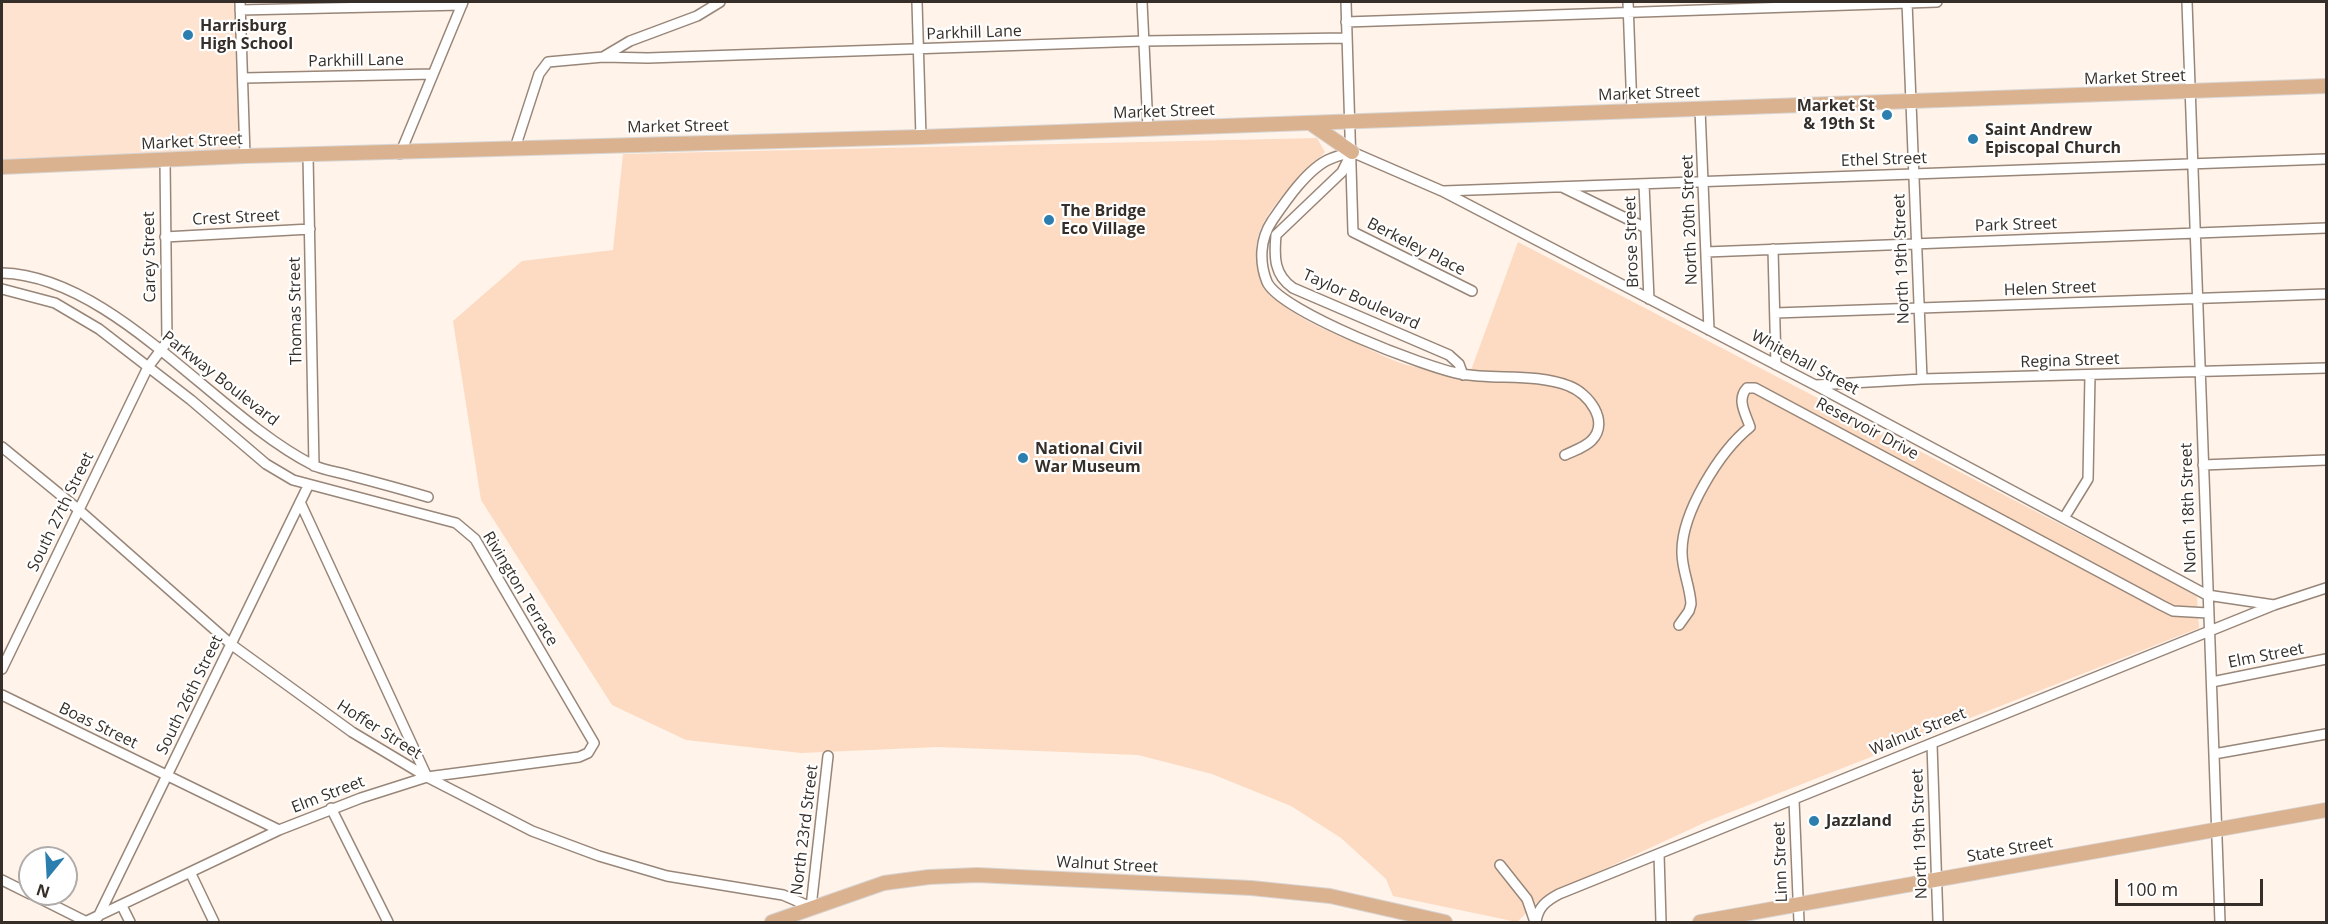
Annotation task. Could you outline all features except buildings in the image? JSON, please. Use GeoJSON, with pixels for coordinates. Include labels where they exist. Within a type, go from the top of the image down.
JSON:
{"type":"FeatureCollection","features":[{"type":"Feature","properties":{"kind":"main road","name":"Market Street"},"geometry":{"type":"LineString","coordinates":[[2,166],[245,156],[921,137],[2190,93],[2326,86]]}},
{"type":"Feature","properties":{"kind":"main road"},"geometry":{"type":"LineString","coordinates":[[1310,123],[1352,152]]}},
{"type":"Feature","properties":{"kind":"main road","name":"State Street"},"geometry":{"type":"LineString","coordinates":[[1700,922],[2326,810]]}},
{"type":"Feature","properties":{"kind":"main road","name":"Walnut Street"},"geometry":{"type":"LineString","coordinates":[[772,922],[884,883],[929,877],[977,875],[1251,888],[1330,896],[1445,922]]}},
{"type":"Feature","properties":{"kind":"street"},"geometry":{"type":"LineString","coordinates":[[603,57],[630,41],[697,16],[720,2]]}},
{"type":"Feature","properties":{"kind":"street"},"geometry":{"type":"LineString","coordinates":[[917,2],[921,137]]}},
{"type":"Feature","properties":{"kind":"street"},"geometry":{"type":"LineString","coordinates":[[1142,2],[1148,128]]}},
{"type":"Feature","properties":{"kind":"street"},"geometry":{"type":"LineString","coordinates":[[1346,2],[1352,152]]}},
{"type":"Feature","properties":{"kind":"street"},"geometry":{"type":"LineString","coordinates":[[1628,2],[1632,111]]}},
{"type":"Feature","properties":{"kind":"street","name":"North 19th Street"},"geometry":{"type":"LineString","coordinates":[[1907,2],[1922,380]]}},
{"type":"Feature","properties":{"kind":"street"},"geometry":{"type":"LineString","coordinates":[[1346,22],[1937,2]]}},
{"type":"Feature","properties":{"kind":"street","name":"North 18th Street"},"geometry":{"type":"LineString","coordinates":[[2187,2],[2220,922]]}},
{"type":"Feature","properties":{"kind":"street"},"geometry":{"type":"LineString","coordinates":[[245,156],[240,6],[463,3],[400,153]]}},
{"type":"Feature","properties":{"kind":"street","name":"Parkhill Lane"},"geometry":{"type":"LineString","coordinates":[[515,148],[539,74],[548,62],[568,59],[918,50],[1144,41],[1347,38]]}},
{"type":"Feature","properties":{"kind":"street","name":"Parkhill Lane"},"geometry":{"type":"LineString","coordinates":[[244,78],[433,74]]}},
{"type":"Feature","properties":{"kind":"street","name":"North 20th Street"},"geometry":{"type":"LineString","coordinates":[[1700,109],[1709,330]]}},
{"type":"Feature","properties":{"kind":"street","name":"Whitehall Street"},"geometry":{"type":"LineString","coordinates":[[1352,152],[1442,191],[1815,385],[2207,595],[2274,605]]}},
{"type":"Feature","properties":{"kind":"street","name":"Berkeley Place"},"geometry":{"type":"LineString","coordinates":[[1352,152],[1353,232],[1472,291]]}},
{"type":"Feature","properties":{"kind":"street","name":"Taylor Boulevard"},"geometry":{"type":"LineString","coordinates":[[1352,152],[1329,159],[1301,183],[1267,229],[1261,254],[1268,284],[1290,303],[1334,326],[1416,361],[1463,375],[1544,380],[1569,386],[1585,395],[1597,411],[1597,428],[1593,439],[1565,455]]}},
{"type":"Feature","properties":{"kind":"street","name":"Taylor Boulevard"},"geometry":{"type":"LineString","coordinates":[[1352,152],[1342,171],[1276,236],[1275,264],[1282,281],[1293,288],[1449,355],[1459,364],[1463,375]]}},
{"type":"Feature","properties":{"kind":"street","name":"Thomas Street"},"geometry":{"type":"LineString","coordinates":[[308,156],[314,466]]}},
{"type":"Feature","properties":{"kind":"street","name":"Ethel Street"},"geometry":{"type":"LineString","coordinates":[[1442,191],[2326,159]]}},
{"type":"Feature","properties":{"kind":"street","name":"Carey Street"},"geometry":{"type":"LineString","coordinates":[[161,352],[167,342],[165,160]]}},
{"type":"Feature","properties":{"kind":"street","name":"Brose Street"},"geometry":{"type":"LineString","coordinates":[[1644,184],[1649,299]]}},
{"type":"Feature","properties":{"kind":"street"},"geometry":{"type":"LineString","coordinates":[[1561,186],[1646,228]]}},
{"type":"Feature","properties":{"kind":"street","name":"Park Street"},"geometry":{"type":"LineString","coordinates":[[1706,252],[2326,228]]}},
{"type":"Feature","properties":{"kind":"street","name":"Crest Street"},"geometry":{"type":"LineString","coordinates":[[165,237],[310,229]]}},
{"type":"Feature","properties":{"kind":"street"},"geometry":{"type":"LineString","coordinates":[[1773,249],[1776,365]]}},
{"type":"Feature","properties":{"kind":"street","name":"Parkway Boulevard"},"geometry":{"type":"LineString","coordinates":[[2,273],[32,277],[83,297],[161,352],[269,437],[314,466],[428,496]]}},
{"type":"Feature","properties":{"kind":"street"},"geometry":{"type":"LineString","coordinates":[[2,289],[25,293],[63,308],[99,329],[266,464],[308,486]]}},
{"type":"Feature","properties":{"kind":"street","name":"Helen Street"},"geometry":{"type":"LineString","coordinates":[[1775,314],[2326,294]]}},
{"type":"Feature","properties":{"kind":"street","name":"South 27th Street"},"geometry":{"type":"LineString","coordinates":[[2,669],[148,367],[161,352]]}},
{"type":"Feature","properties":{"kind":"street","name":"Regina Street"},"geometry":{"type":"LineString","coordinates":[[1815,385],[2326,368]]}},
{"type":"Feature","properties":{"kind":"street"},"geometry":{"type":"LineString","coordinates":[[2064,518],[2088,479],[2090,375]]}},
{"type":"Feature","properties":{"kind":"street","name":"Reservoir Drive"},"geometry":{"type":"LineString","coordinates":[[1679,625],[1689,611],[1690,604],[1682,553],[1685,532],[1700,493],[1735,439],[1750,427],[1741,403],[1742,394],[1747,388],[1755,388],[2161,605],[2174,611],[2208,613]]}},
{"type":"Feature","properties":{"kind":"street","name":"Hoffer Street"},"geometry":{"type":"LineString","coordinates":[[2,447],[79,510],[232,645],[352,732],[427,777],[532,831],[599,856],[667,876],[783,895],[811,907]]}},
{"type":"Feature","properties":{"kind":"street"},"geometry":{"type":"LineString","coordinates":[[2203,465],[2326,460]]}},
{"type":"Feature","properties":{"kind":"street","name":"South 26th Street"},"geometry":{"type":"LineString","coordinates":[[99,917],[308,486]]}},
{"type":"Feature","properties":{"kind":"street","name":"Rivington Terrace"},"geometry":{"type":"LineString","coordinates":[[308,486],[456,523],[465,529],[475,539],[594,743]]}},
{"type":"Feature","properties":{"kind":"street"},"geometry":{"type":"LineString","coordinates":[[300,502],[427,777]]}},
{"type":"Feature","properties":{"kind":"street","name":"Walnut Street"},"geometry":{"type":"LineString","coordinates":[[1535,922],[1545,902],[1559,894],[2274,605],[2326,588]]}},
{"type":"Feature","properties":{"kind":"street","name":"Elm Street"},"geometry":{"type":"LineString","coordinates":[[2212,682],[2326,659]]}},
{"type":"Feature","properties":{"kind":"street","name":"Boas Street"},"geometry":{"type":"LineString","coordinates":[[2,695],[279,830]]}},
{"type":"Feature","properties":{"kind":"street"},"geometry":{"type":"LineString","coordinates":[[2214,754],[2326,734]]}},
{"type":"Feature","properties":{"kind":"street","name":"Elm Street"},"geometry":{"type":"LineString","coordinates":[[86,922],[191,874],[279,830],[331,808],[427,777],[579,757],[588,753],[594,743]]}},
{"type":"Feature","properties":{"kind":"street","name":"North 19th Street"},"geometry":{"type":"LineString","coordinates":[[1932,744],[1938,922]]}},
{"type":"Feature","properties":{"kind":"street","name":"North 23rd Street"},"geometry":{"type":"LineString","coordinates":[[811,907],[828,756]]}},
{"type":"Feature","properties":{"kind":"street","name":"Linn Street"},"geometry":{"type":"LineString","coordinates":[[1794,800],[1799,922]]}},
{"type":"Feature","properties":{"kind":"street"},"geometry":{"type":"LineString","coordinates":[[331,808],[388,922]]}},
{"type":"Feature","properties":{"kind":"street"},"geometry":{"type":"LineString","coordinates":[[1659,854],[1661,922]]}},
{"type":"Feature","properties":{"kind":"street"},"geometry":{"type":"LineString","coordinates":[[1500,865],[1527,898],[1535,922]]}},
{"type":"Feature","properties":{"kind":"street"},"geometry":{"type":"LineString","coordinates":[[191,874],[214,922]]}},
{"type":"Feature","properties":{"kind":"street"},"geometry":{"type":"LineString","coordinates":[[2,880],[18,888]]}},
{"type":"Feature","properties":{"kind":"street"},"geometry":{"type":"LineString","coordinates":[[54,906],[86,922]]}},
{"type":"Feature","properties":{"kind":"street"},"geometry":{"type":"LineString","coordinates":[[122,906],[130,922]]}},
{"type":"Feature","properties":{"kind":"shaded area"},"geometry":{"type":"Polygon","coordinates":[[[2,2],[240,2],[244,157],[2,159],[2,2]]]}},
{"type":"Feature","properties":{"kind":"shaded area"},"geometry":{"type":"Polygon","coordinates":[[[1317,138],[1325,152],[1268,214],[1258,237],[1256,259],[1261,277],[1271,293],[1285,306],[1320,327],[1404,364],[1426,369],[1470,373],[1518,242],[2181,587],[2197,597],[2199,628],[1708,821],[1542,898],[1517,922],[1393,896],[1386,879],[1341,838],[1291,806],[1212,774],[1138,755],[938,747],[801,753],[686,740],[612,705],[481,500],[453,321],[522,261],[613,250],[623,154],[1317,138]]]}},
{"type":"Feature","properties":{"kind":"place","name":"Harrisburg High School"},"geometry":{"type":"Point","coordinates":[188,35]}},
{"type":"Feature","properties":{"kind":"place","name":"Market St & 19th St"},"geometry":{"type":"Point","coordinates":[1887,115]}},
{"type":"Feature","properties":{"kind":"place","name":"Saint Andrew Episcopal Church"},"geometry":{"type":"Point","coordinates":[1973,139]}},
{"type":"Feature","properties":{"kind":"place","name":"The Bridge Eco Village"},"geometry":{"type":"Point","coordinates":[1049,220]}},
{"type":"Feature","properties":{"kind":"place","name":"National Civil War Museum"},"geometry":{"type":"Point","coordinates":[1023,458]}},
{"type":"Feature","properties":{"kind":"place","name":"Jazzland"},"geometry":{"type":"Point","coordinates":[1814,821]}}]}
